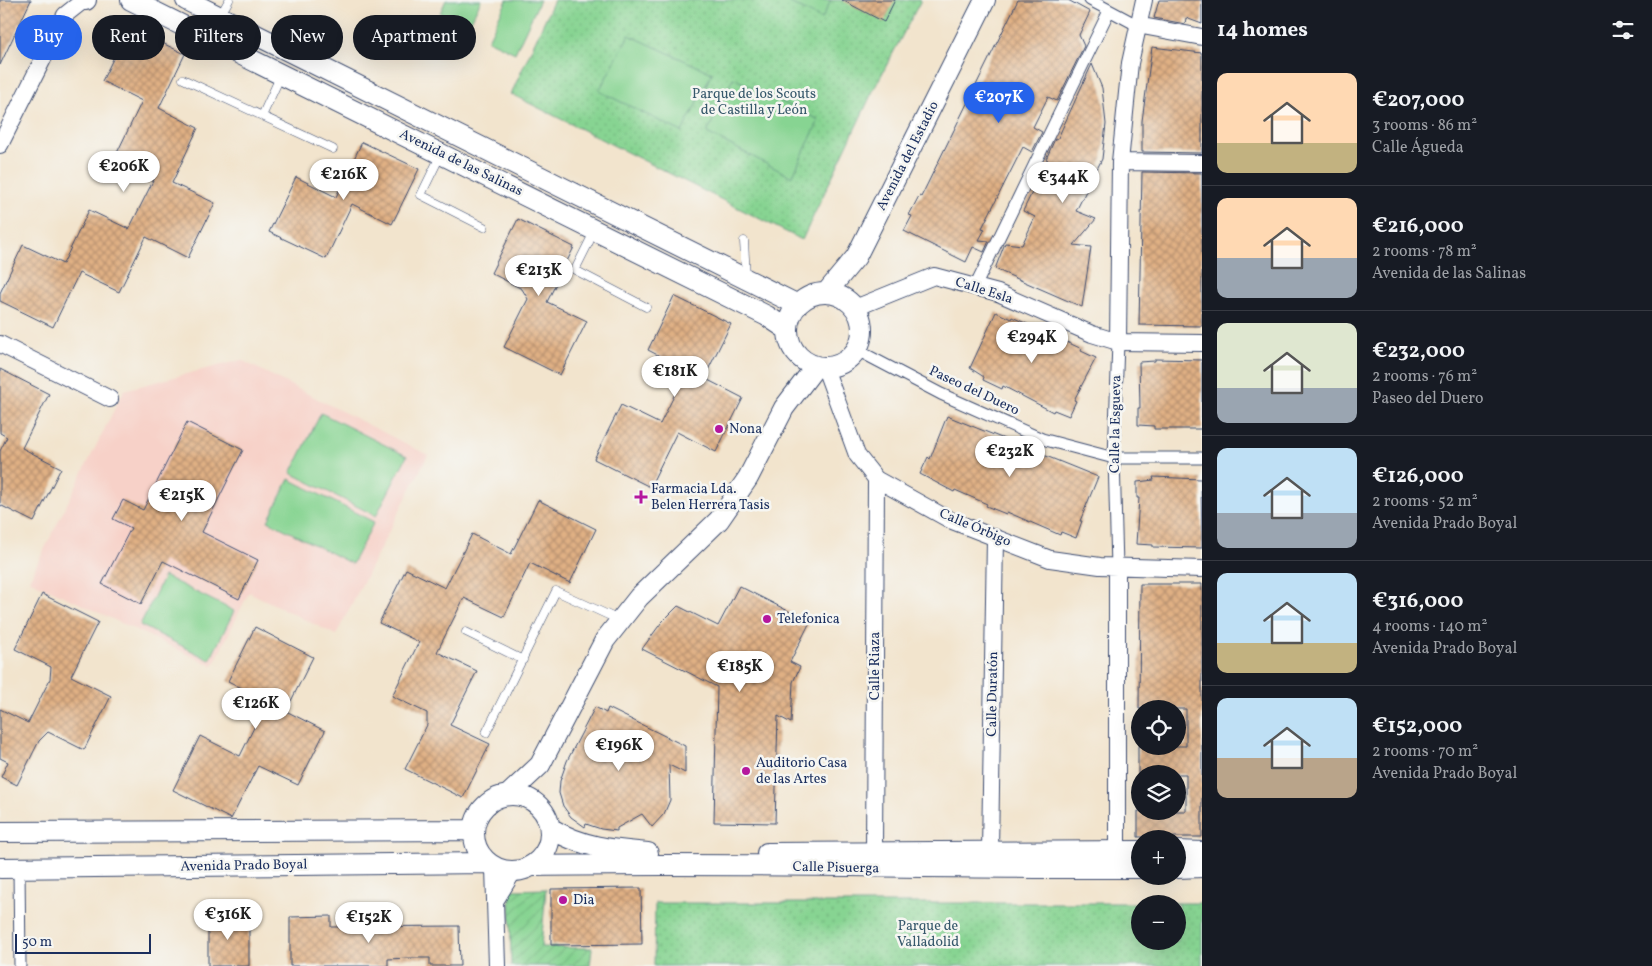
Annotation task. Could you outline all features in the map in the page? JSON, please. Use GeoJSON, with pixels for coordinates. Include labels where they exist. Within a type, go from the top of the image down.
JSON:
{"type":"FeatureCollection","features":[{"type":"Feature","properties":{"kind":"street"},"geometry":{"type":"LineString","coordinates":[[0,145],[64,8],[84,0]]}},
{"type":"Feature","properties":{"kind":"street","name":"Avenida de las Salinas"},"geometry":{"type":"LineString","coordinates":[[131,0],[767,316],[788,330]]}},
{"type":"Feature","properties":{"kind":"street","name":"Avenida de las Salinas"},"geometry":{"type":"LineString","coordinates":[[186,0],[224,9],[798,305]]}},
{"type":"Feature","properties":{"kind":"street","name":"Avenida del Estadio"},"geometry":{"type":"LineString","coordinates":[[826,293],[856,257],[985,0]]}},
{"type":"Feature","properties":{"kind":"street"},"geometry":{"type":"LineString","coordinates":[[1090,0],[1137,25],[1202,37]]}},
{"type":"Feature","properties":{"kind":"street","name":"Calle la Esgueva"},"geometry":{"type":"LineString","coordinates":[[1117,851],[1117,566],[1114,458],[1118,342],[1120,162],[1130,63],[1144,0]]}},
{"type":"Feature","properties":{"kind":"street"},"geometry":{"type":"LineString","coordinates":[[975,287],[1109,11]]}},
{"type":"Feature","properties":{"kind":"street"},"geometry":{"type":"LineString","coordinates":[[1120,162],[1202,163]]}},
{"type":"Feature","properties":{"kind":"street","name":"Avenida del Estadio"},"geometry":{"type":"LineString","coordinates":[[851,304],[856,257]]}},
{"type":"Feature","properties":{"kind":"street","name":"Calle Esla"},"geometry":{"type":"LineString","coordinates":[[851,304],[934,276],[998,293],[1092,334],[1118,342],[1202,343]]}},
{"type":"Feature","properties":{"kind":"street"},"geometry":{"type":"LineString","coordinates":[[826,293],[851,304],[862,329],[857,350],[843,363],[820,367],[797,355],[789,340],[788,330],[793,312],[798,305],[811,296],[826,293]]}},
{"type":"Feature","properties":{"kind":"street"},"geometry":{"type":"LineString","coordinates":[[0,344],[110,399]]}},
{"type":"Feature","properties":{"kind":"street","name":"Paseo del Duero"},"geometry":{"type":"LineString","coordinates":[[857,350],[941,394],[1042,439],[1114,458],[1202,458]]}},
{"type":"Feature","properties":{"kind":"street"},"geometry":{"type":"LineString","coordinates":[[540,765],[547,849],[541,859],[532,866],[498,867],[477,848],[474,830],[482,810],[490,802],[508,795],[540,765],[606,640],[639,597],[719,520],[748,478],[784,408],[797,355]]}},
{"type":"Feature","properties":{"kind":"street"},"geometry":{"type":"LineString","coordinates":[[784,408],[820,367]]}},
{"type":"Feature","properties":{"kind":"street","name":"Calle Órbigo"},"geometry":{"type":"LineString","coordinates":[[820,367],[857,455],[876,479],[950,520],[1050,559],[1117,566],[1202,569]]}},
{"type":"Feature","properties":{"kind":"street","name":"Calle Riaza"},"geometry":{"type":"LineString","coordinates":[[874,853],[876,479]]}},
{"type":"Feature","properties":{"kind":"street","name":"Calle Duratón"},"geometry":{"type":"LineString","coordinates":[[990,851],[995,538]]}},
{"type":"Feature","properties":{"kind":"street"},"geometry":{"type":"LineString","coordinates":[[508,795],[521,796],[533,801],[546,819]]}},
{"type":"Feature","properties":{"kind":"street","name":"Calle Pisuerga"},"geometry":{"type":"LineString","coordinates":[[546,819],[569,840],[598,849],[655,854],[1131,851]]}},
{"type":"Feature","properties":{"kind":"street"},"geometry":{"type":"LineString","coordinates":[[0,832],[474,830]]}},
{"type":"Feature","properties":{"kind":"street"},"geometry":{"type":"LineString","coordinates":[[1186,851],[1202,852]]}},
{"type":"Feature","properties":{"kind":"street","name":"Calle Pisuerga"},"geometry":{"type":"LineString","coordinates":[[532,866],[628,865],[991,870],[1131,868]]}},
{"type":"Feature","properties":{"kind":"street"},"geometry":{"type":"LineString","coordinates":[[497,966],[498,867]]}},
{"type":"Feature","properties":{"kind":"street","name":"Avenida Prado Boyal"},"geometry":{"type":"LineString","coordinates":[[9,868],[498,867]]}},
{"type":"Feature","properties":{"kind":"street"},"geometry":{"type":"LineString","coordinates":[[9,868],[20,966]]}},
{"type":"Feature","properties":{"kind":"street"},"geometry":{"type":"LineString","coordinates":[[1186,868],[1202,868]]}},
{"type":"Feature","properties":{"kind":"lane"},"geometry":{"type":"LineString","coordinates":[[262,116],[281,74]]}},
{"type":"Feature","properties":{"kind":"lane"},"geometry":{"type":"LineString","coordinates":[[183,79],[333,150]]}},
{"type":"Feature","properties":{"kind":"lane"},"geometry":{"type":"LineString","coordinates":[[442,154],[421,195],[484,227]]}},
{"type":"Feature","properties":{"kind":"lane"},"geometry":{"type":"LineString","coordinates":[[595,230],[575,270],[646,307]]}},
{"type":"Feature","properties":{"kind":"lane"},"geometry":{"type":"LineString","coordinates":[[744,241],[747,279]]}},
{"type":"Feature","properties":{"kind":"lane"},"geometry":{"type":"LineString","coordinates":[[486,733],[556,591],[621,621]]}},
{"type":"Feature","properties":{"kind":"lane"},"geometry":{"type":"LineString","coordinates":[[466,632],[523,660]]}},
{"type":"Feature","properties":{"kind":"shaded area"},"geometry":{"type":"Polygon","coordinates":[[[241,360],[428,455],[336,635],[249,592],[213,666],[29,580],[124,390],[241,360]]]}},
{"type":"Feature","properties":{"kind":"green space"},"geometry":{"type":"Polygon","coordinates":[[[446,0],[481,0],[474,15],[444,15],[440,13],[446,0]]]}},
{"type":"Feature","properties":{"kind":"green space"},"geometry":{"type":"Polygon","coordinates":[[[507,0],[540,0],[515,53],[488,40],[507,0]]]}},
{"type":"Feature","properties":{"kind":"green space","name":"Parque de los Scouts de Castilla y León"},"geometry":{"type":"Polygon","coordinates":[[[554,0],[921,0],[873,91],[802,240],[511,94],[554,0]]]}},
{"type":"Feature","properties":{"kind":"green space"},"geometry":{"type":"Polygon","coordinates":[[[784,0],[831,0],[822,19],[784,0]]]}},
{"type":"Feature","properties":{"kind":"green space"},"geometry":{"type":"Polygon","coordinates":[[[629,35],[712,73],[682,132],[599,91],[629,35]]]}},
{"type":"Feature","properties":{"kind":"green space"},"geometry":{"type":"Polygon","coordinates":[[[733,78],[819,120],[792,177],[707,133],[733,78]]]}},
{"type":"Feature","properties":{"kind":"green space"},"geometry":{"type":"Polygon","coordinates":[[[321,413],[407,456],[376,516],[291,473],[321,413]]]}},
{"type":"Feature","properties":{"kind":"green space"},"geometry":{"type":"Polygon","coordinates":[[[289,479],[374,522],[352,564],[268,521],[289,479]]]}},
{"type":"Feature","properties":{"kind":"green space"},"geometry":{"type":"Polygon","coordinates":[[[164,576],[234,611],[210,660],[140,625],[164,576]]]}},
{"type":"Feature","properties":{"kind":"green space"},"geometry":{"type":"Polygon","coordinates":[[[546,889],[541,947],[592,948],[590,966],[511,966],[510,890],[546,889]]]}},
{"type":"Feature","properties":{"kind":"green space","name":"Parque de Valladolid"},"geometry":{"type":"Polygon","coordinates":[[[655,903],[1131,903],[1131,950],[1186,950],[1186,903],[1202,903],[1202,966],[654,966],[655,903]]]}},
{"type":"Feature","properties":{"kind":"building"},"geometry":{"type":"Polygon","coordinates":[[[0,0],[31,0],[24,15],[15,15],[15,34],[0,65],[0,0]]]}},
{"type":"Feature","properties":{"kind":"building"},"geometry":{"type":"Polygon","coordinates":[[[842,0],[895,0],[884,22],[842,0]]]}},
{"type":"Feature","properties":{"kind":"building"},"geometry":{"type":"Polygon","coordinates":[[[1018,0],[1068,0],[1090,12],[1079,35],[1084,46],[1057,101],[1048,97],[1033,127],[1042,132],[1032,152],[1023,147],[982,228],[985,229],[979,240],[989,241],[984,252],[973,247],[966,262],[904,231],[912,216],[909,215],[919,196],[921,197],[1018,0]]]}},
{"type":"Feature","properties":{"kind":"building"},"geometry":{"type":"Polygon","coordinates":[[[1159,0],[1202,0],[1202,24],[1186,18],[1185,24],[1154,18],[1159,0]]]}},
{"type":"Feature","properties":{"kind":"building"},"geometry":{"type":"Polygon","coordinates":[[[165,44],[175,49],[175,60],[182,60],[159,108],[198,128],[172,183],[215,203],[188,258],[146,237],[119,292],[79,273],[53,327],[0,301],[0,293],[23,245],[63,264],[89,210],[129,229],[156,175],[116,155],[142,101],[102,81],[112,60],[165,60],[165,44]]]}},
{"type":"Feature","properties":{"kind":"building"},"geometry":{"type":"Polygon","coordinates":[[[1152,47],[1202,53],[1202,153],[1142,152],[1142,121],[1152,47]]]}},
{"type":"Feature","properties":{"kind":"building"},"geometry":{"type":"Polygon","coordinates":[[[1092,64],[1102,88],[1106,124],[1102,159],[1076,211],[1096,219],[1074,245],[1091,247],[1082,307],[995,269],[1005,243],[1022,245],[1035,217],[1023,211],[1048,160],[1046,159],[1055,139],[1057,140],[1092,64]]]}},
{"type":"Feature","properties":{"kind":"building"},"geometry":{"type":"Polygon","coordinates":[[[362,142],[419,169],[392,224],[352,204],[326,259],[269,232],[296,177],[336,197],[362,142]]]}},
{"type":"Feature","properties":{"kind":"building"},"geometry":{"type":"Polygon","coordinates":[[[1142,172],[1202,173],[1202,326],[1139,325],[1142,172]]]}},
{"type":"Feature","properties":{"kind":"building"},"geometry":{"type":"Polygon","coordinates":[[[518,219],[574,247],[547,302],[587,321],[560,375],[504,347],[528,299],[522,289],[491,273],[518,219]]]}},
{"type":"Feature","properties":{"kind":"building"},"geometry":{"type":"Polygon","coordinates":[[[674,296],[731,324],[704,378],[743,398],[716,452],[677,432],[650,487],[594,459],[621,405],[660,424],[687,370],[648,350],[674,296]]]}},
{"type":"Feature","properties":{"kind":"building"},"geometry":{"type":"Polygon","coordinates":[[[996,312],[1011,319],[1012,317],[1082,349],[1081,351],[1096,358],[1074,400],[1076,401],[1069,416],[1054,410],[1053,412],[1003,386],[1002,389],[983,380],[984,377],[970,368],[996,312]]]}},
{"type":"Feature","properties":{"kind":"building"},"geometry":{"type":"Polygon","coordinates":[[[1155,359],[1202,360],[1202,429],[1154,429],[1154,426],[1138,425],[1138,408],[1140,408],[1139,362],[1155,361],[1155,359]]]}},
{"type":"Feature","properties":{"kind":"building"},"geometry":{"type":"Polygon","coordinates":[[[0,369],[49,394],[22,448],[61,468],[34,522],[0,505],[0,451],[7,437],[0,433],[0,369]]]}},
{"type":"Feature","properties":{"kind":"building"},"geometry":{"type":"Polygon","coordinates":[[[947,416],[1098,477],[1080,521],[1082,521],[1076,538],[1061,532],[1060,535],[1007,512],[1006,514],[986,506],[987,504],[955,490],[954,492],[920,474],[928,457],[930,459],[947,416]]]}},
{"type":"Feature","properties":{"kind":"building"},"geometry":{"type":"Polygon","coordinates":[[[187,422],[243,450],[202,532],[258,560],[239,599],[163,561],[141,604],[102,584],[131,528],[113,519],[123,500],[143,510],[187,422]]]}},
{"type":"Feature","properties":{"kind":"building"},"geometry":{"type":"Polygon","coordinates":[[[1153,477],[1201,479],[1202,548],[1153,547],[1153,545],[1136,544],[1139,498],[1137,498],[1137,482],[1154,480],[1153,477]]]}},
{"type":"Feature","properties":{"kind":"building"},"geometry":{"type":"Polygon","coordinates":[[[538,500],[596,529],[570,583],[530,563],[504,617],[464,598],[437,652],[477,671],[450,725],[490,744],[463,798],[405,769],[427,725],[427,713],[392,696],[419,642],[379,623],[406,569],[445,588],[472,534],[511,554],[538,500]]]}},
{"type":"Feature","properties":{"kind":"building"},"geometry":{"type":"Polygon","coordinates":[[[1140,584],[1202,584],[1202,837],[1186,837],[1186,830],[1138,830],[1138,820],[1186,820],[1186,765],[1138,765],[1138,755],[1186,755],[1186,700],[1139,700],[1140,584]]]}},
{"type":"Feature","properties":{"kind":"building"},"geometry":{"type":"Polygon","coordinates":[[[739,586],[810,622],[790,662],[800,667],[793,682],[791,723],[778,716],[775,823],[714,822],[717,687],[642,649],[661,623],[678,606],[718,626],[739,586]]]}},
{"type":"Feature","properties":{"kind":"building"},"geometry":{"type":"Polygon","coordinates":[[[42,594],[98,622],[71,676],[111,696],[84,750],[48,732],[39,741],[17,785],[1,777],[8,762],[0,758],[0,709],[28,723],[50,679],[51,667],[15,649],[42,594]]]}},
{"type":"Feature","properties":{"kind":"building"},"geometry":{"type":"Polygon","coordinates":[[[255,627],[313,657],[286,711],[325,731],[298,785],[258,766],[231,819],[173,790],[200,736],[240,756],[267,701],[228,681],[255,627]]]}},
{"type":"Feature","properties":{"kind":"building"},"geometry":{"type":"Polygon","coordinates":[[[595,707],[606,713],[608,708],[685,746],[685,773],[669,765],[670,800],[664,814],[652,827],[642,814],[617,828],[617,831],[601,829],[586,824],[585,827],[571,817],[563,806],[559,793],[560,781],[567,761],[595,707]]]}},
{"type":"Feature","properties":{"kind":"building"},"geometry":{"type":"Polygon","coordinates":[[[641,888],[642,944],[551,945],[551,889],[641,888]]]}},
{"type":"Feature","properties":{"kind":"building"},"geometry":{"type":"Polygon","coordinates":[[[331,916],[331,927],[459,926],[460,966],[430,966],[430,958],[408,958],[388,959],[388,966],[290,966],[290,917],[331,916]]]}},
{"type":"Feature","properties":{"kind":"building"},"geometry":{"type":"Polygon","coordinates":[[[208,917],[249,917],[249,966],[208,966],[208,917]]]}},
{"type":"Feature","properties":{"kind":"place","name":"Nona"},"geometry":{"type":"Point","coordinates":[719,429]}},
{"type":"Feature","properties":{"kind":"place","name":"Farmacia Lda. Belen Herrera Tasis"},"geometry":{"type":"Point","coordinates":[641,497]}},
{"type":"Feature","properties":{"kind":"place","name":"Telefonica"},"geometry":{"type":"Point","coordinates":[767,619]}},
{"type":"Feature","properties":{"kind":"place","name":"Auditorio Casa de las Artes"},"geometry":{"type":"Point","coordinates":[746,771]}},
{"type":"Feature","properties":{"kind":"place","name":"Dia"},"geometry":{"type":"Point","coordinates":[563,900]}}]}
